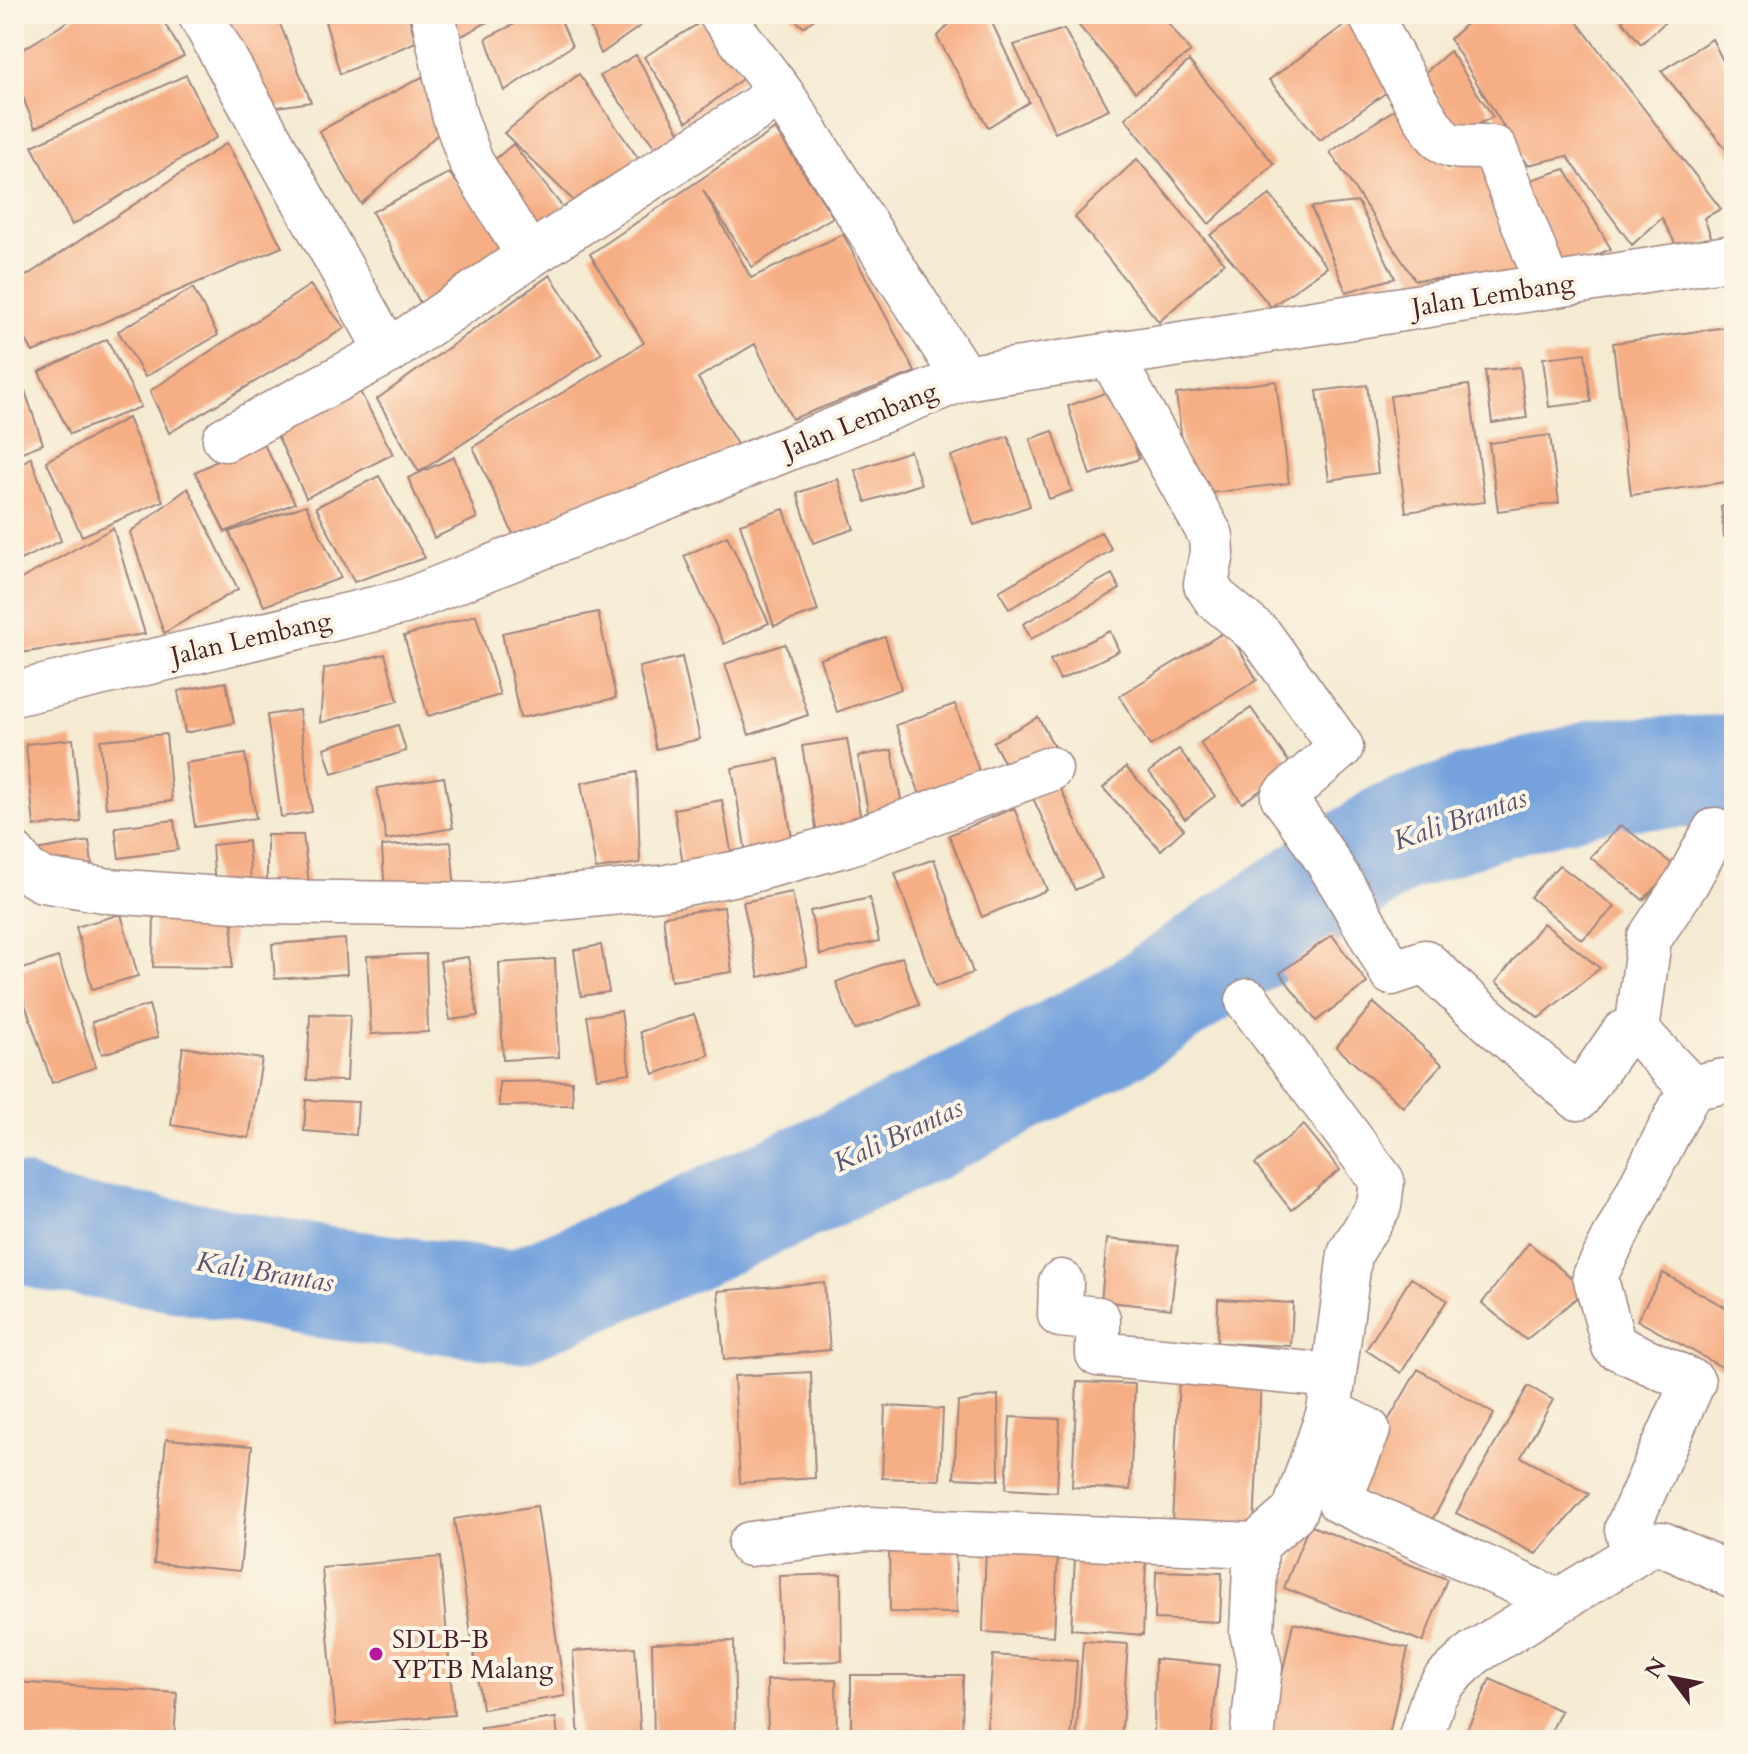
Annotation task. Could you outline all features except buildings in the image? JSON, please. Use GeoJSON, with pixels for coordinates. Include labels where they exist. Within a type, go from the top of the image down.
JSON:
{"type":"FeatureCollection","features":[{"type":"Feature","properties":{"kind":"street"},"geometry":{"type":"LineString","coordinates":[[200,14],[388,352]]}},
{"type":"Feature","properties":{"kind":"street"},"geometry":{"type":"LineString","coordinates":[[433,14],[454,114],[471,162],[529,256]]}},
{"type":"Feature","properties":{"kind":"street"},"geometry":{"type":"LineString","coordinates":[[721,14],[781,93],[964,378]]}},
{"type":"Feature","properties":{"kind":"street"},"geometry":{"type":"LineString","coordinates":[[1370,14],[1430,125],[1443,142],[1461,147],[1481,144],[1495,149],[1548,286]]}},
{"type":"Feature","properties":{"kind":"street"},"geometry":{"type":"LineString","coordinates":[[225,439],[388,352],[529,256],[781,93]]}},
{"type":"Feature","properties":{"kind":"street","name":"Jalan Lembang"},"geometry":{"type":"LineString","coordinates":[[14,694],[404,602],[964,378],[1734,257]]}},
{"type":"Feature","properties":{"kind":"street"},"geometry":{"type":"LineString","coordinates":[[1110,355],[1211,536],[1212,553],[1206,584],[1215,598],[1261,636],[1341,747],[1283,797],[1306,827],[1392,973],[1425,962],[1578,1098],[1623,1033],[1637,1031]]}},
{"type":"Feature","properties":{"kind":"street"},"geometry":{"type":"LineString","coordinates":[[14,855],[27,871],[43,880],[110,891],[264,902],[487,905],[661,888],[748,871],[847,844],[1050,769]]}},
{"type":"Feature","properties":{"kind":"street"},"geometry":{"type":"LineString","coordinates":[[1637,1031],[1649,939],[1687,882],[1715,830]]}},
{"type":"Feature","properties":{"kind":"street"},"geometry":{"type":"LineString","coordinates":[[750,1544],[868,1529],[1256,1545],[1294,1512],[1331,1394],[1350,1254],[1379,1206],[1382,1181],[1248,1001]]}},
{"type":"Feature","properties":{"kind":"street"},"geometry":{"type":"LineString","coordinates":[[1637,1031],[1691,1088]]}},
{"type":"Feature","properties":{"kind":"street"},"geometry":{"type":"LineString","coordinates":[[1691,1088],[1724,1081],[1734,1083]]}},
{"type":"Feature","properties":{"kind":"street"},"geometry":{"type":"LineString","coordinates":[[1634,1554],[1627,1529],[1693,1382],[1614,1346],[1595,1276],[1691,1088]]}},
{"type":"Feature","properties":{"kind":"street"},"geometry":{"type":"LineString","coordinates":[[1061,1282],[1060,1315],[1098,1319],[1098,1354],[1331,1394],[1368,1430],[1339,1501],[1558,1601]]}},
{"type":"Feature","properties":{"kind":"street"},"geometry":{"type":"LineString","coordinates":[[1420,1740],[1434,1696],[1444,1681],[1474,1653],[1650,1545],[1662,1544],[1734,1576]]}},
{"type":"Feature","properties":{"kind":"street"},"geometry":{"type":"LineString","coordinates":[[1252,1740],[1260,1667],[1252,1632],[1256,1545]]}},
{"type":"Feature","properties":{"kind":"waterway","name":"Kali Brantas"},"geometry":{"type":"LineString","coordinates":[[14,1220],[52,1236],[183,1256],[320,1282],[516,1307],[670,1242],[914,1131],[1125,1021],[1392,839],[1481,807],[1604,774],[1734,771]]}},
{"type":"Feature","properties":{"kind":"place","name":"SDLB-B YPTB Malang"},"geometry":{"type":"Point","coordinates":[376,1654]}}]}
